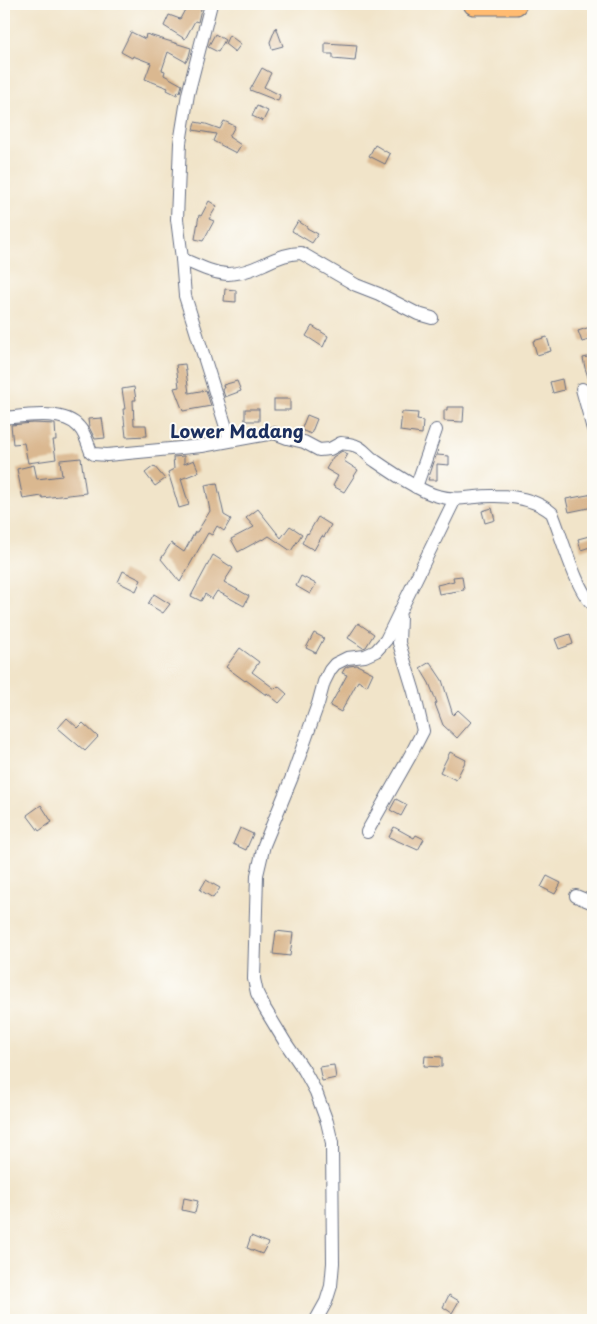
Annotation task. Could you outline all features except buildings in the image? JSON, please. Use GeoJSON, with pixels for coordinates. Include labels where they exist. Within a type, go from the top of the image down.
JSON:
{"type":"FeatureCollection","features":[{"type":"Feature","properties":{"kind":"highway"},"geometry":{"type":"LineString","coordinates":[[474,4],[516,4]]}},
{"type":"Feature","properties":{"kind":"street"},"geometry":{"type":"LineString","coordinates":[[211,4],[188,94],[180,143],[177,219],[185,296],[230,440]]}},
{"type":"Feature","properties":{"kind":"street"},"geometry":{"type":"LineString","coordinates":[[182,259],[225,275],[258,267],[292,253],[301,253],[356,285],[379,294],[418,314],[432,318]]}},
{"type":"Feature","properties":{"kind":"street"},"geometry":{"type":"LineString","coordinates":[[582,389],[593,429]]}},
{"type":"Feature","properties":{"kind":"street"},"geometry":{"type":"LineString","coordinates":[[4,418],[40,415],[60,417],[73,421],[81,429],[91,452],[98,455],[202,446],[274,433],[304,442],[320,450],[330,449],[341,443],[356,446],[372,459],[436,496],[455,499],[494,496],[531,500],[552,513],[580,586],[588,600],[593,604]]}},
{"type":"Feature","properties":{"kind":"street"},"geometry":{"type":"LineString","coordinates":[[416,486],[436,430]]}},
{"type":"Feature","properties":{"kind":"street"},"geometry":{"type":"LineString","coordinates":[[316,1320],[326,1302],[332,1278],[332,1143],[328,1122],[316,1092],[257,993],[254,979],[257,875],[264,846],[292,777],[324,682],[330,670],[335,664],[347,658],[365,656],[376,651],[386,640],[455,499]]}},
{"type":"Feature","properties":{"kind":"street"},"geometry":{"type":"LineString","coordinates":[[367,832],[423,731],[414,692],[399,643],[401,611]]}},
{"type":"Feature","properties":{"kind":"street"},"geometry":{"type":"LineString","coordinates":[[576,896],[593,903]]}},
{"type":"Feature","properties":{"kind":"district","name":"Lower Madang"},"geometry":{"type":"Point","coordinates":[237,430]}}]}
